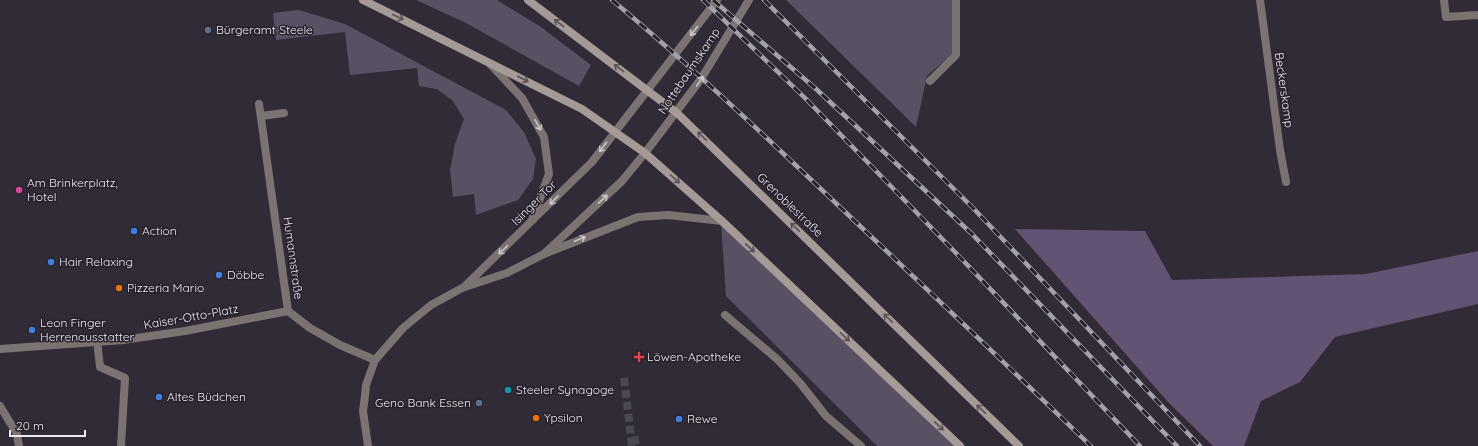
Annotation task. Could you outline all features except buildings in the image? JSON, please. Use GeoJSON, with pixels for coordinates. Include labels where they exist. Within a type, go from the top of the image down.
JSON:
{"type":"FeatureCollection","features":[{"type":"Feature","properties":{"kind":"main road"},"geometry":{"type":"LineString","coordinates":[[363,0],[582,109],[646,153],[722,221],[960,446]]}},
{"type":"Feature","properties":{"kind":"main road","name":"Grenoblestraße"},"geometry":{"type":"LineString","coordinates":[[528,0],[649,90],[677,113],[1019,446]]}},
{"type":"Feature","properties":{"kind":"street","name":"Nottebaumskamp"},"geometry":{"type":"LineString","coordinates":[[615,131],[649,90],[717,0]]}},
{"type":"Feature","properties":{"kind":"street","name":"Nottebaumskamp"},"geometry":{"type":"LineString","coordinates":[[646,153],[701,79],[749,0]]}},
{"type":"Feature","properties":{"kind":"street"},"geometry":{"type":"LineString","coordinates":[[930,81],[956,55],[956,0]]}},
{"type":"Feature","properties":{"kind":"street","name":"Beckerskamp"},"geometry":{"type":"LineString","coordinates":[[1260,0],[1280,150],[1286,182]]}},
{"type":"Feature","properties":{"kind":"street"},"geometry":{"type":"LineString","coordinates":[[1444,0],[1446,17],[1478,15]]}},
{"type":"Feature","properties":{"kind":"street"},"geometry":{"type":"LineString","coordinates":[[488,62],[522,98],[544,137],[549,174],[531,223]]}},
{"type":"Feature","properties":{"kind":"street","name":"Humannstraße"},"geometry":{"type":"LineString","coordinates":[[259,104],[288,311],[310,328],[340,345],[375,360]]}},
{"type":"Feature","properties":{"kind":"street"},"geometry":{"type":"LineString","coordinates":[[261,116],[284,113]]}},
{"type":"Feature","properties":{"kind":"street","name":"Isinger Tor"},"geometry":{"type":"LineString","coordinates":[[464,287],[592,162],[615,131]]}},
{"type":"Feature","properties":{"kind":"street","name":"Isinger Tor"},"geometry":{"type":"LineString","coordinates":[[544,254],[622,182],[646,153]]}},
{"type":"Feature","properties":{"kind":"street","name":"Isinger Tor"},"geometry":{"type":"LineString","coordinates":[[375,360],[403,328],[431,305],[464,287],[507,273],[544,254],[638,216],[668,215],[722,221]]}},
{"type":"Feature","properties":{"kind":"street","name":"Kaiser-Otto-Platz"},"geometry":{"type":"LineString","coordinates":[[0,349],[123,340],[185,331],[288,311]]}},
{"type":"Feature","properties":{"kind":"street"},"geometry":{"type":"LineString","coordinates":[[725,315],[777,359],[800,383],[826,416],[861,446]]}},
{"type":"Feature","properties":{"kind":"street"},"geometry":{"type":"LineString","coordinates":[[97,341],[100,367],[125,378],[121,446]]}},
{"type":"Feature","properties":{"kind":"street"},"geometry":{"type":"LineString","coordinates":[[368,446],[363,411],[366,385],[375,360]]}},
{"type":"Feature","properties":{"kind":"street"},"geometry":{"type":"LineString","coordinates":[[0,406],[17,434],[19,446]]}},
{"type":"Feature","properties":{"kind":"shaded area"},"geometry":{"type":"Polygon","coordinates":[[[416,0],[497,0],[541,27],[591,65],[579,86],[466,23],[416,0]]]}},
{"type":"Feature","properties":{"kind":"shaded area"},"geometry":{"type":"Polygon","coordinates":[[[786,0],[953,0],[954,52],[927,76],[916,127],[786,0]]]}},
{"type":"Feature","properties":{"kind":"shaded area"},"geometry":{"type":"Polygon","coordinates":[[[299,10],[345,24],[506,110],[524,132],[536,159],[533,179],[518,200],[476,215],[474,194],[453,197],[450,170],[455,144],[464,119],[453,101],[437,89],[419,86],[417,68],[350,75],[345,32],[276,40],[273,13],[299,10]]]}},
{"type":"Feature","properties":{"kind":"shaded area"},"geometry":{"type":"Polygon","coordinates":[[[721,224],[958,446],[877,446],[726,296],[721,224]]]}},
{"type":"Feature","properties":{"kind":"shaded area"},"geometry":{"type":"Polygon","coordinates":[[[1015,229],[1145,231],[1172,280],[1366,274],[1478,251],[1478,304],[1335,337],[1300,382],[1261,401],[1244,446],[1213,446],[1168,402],[1015,229]]]}},
{"type":"Feature","properties":{"kind":"tunnel"},"geometry":{"type":"LineString","coordinates":[[624,378],[632,446]]}},
{"type":"Feature","properties":{"kind":"tunnel"},"geometry":{"type":"LineString","coordinates":[[631,441],[643,439]]}},
{"type":"Feature","properties":{"kind":"railway"},"geometry":{"type":"LineString","coordinates":[[612,0],[671,50],[756,128],[1091,446]]}},
{"type":"Feature","properties":{"kind":"railway"},"geometry":{"type":"LineString","coordinates":[[703,0],[805,98],[954,251],[1140,446]]}},
{"type":"Feature","properties":{"kind":"railway"},"geometry":{"type":"LineString","coordinates":[[713,0],[815,88],[971,233],[1177,446]]}},
{"type":"Feature","properties":{"kind":"railway"},"geometry":{"type":"LineString","coordinates":[[764,0],[973,208],[1200,446]]}},
{"type":"Feature","properties":{"kind":"place","name":"Bürgeramt Steele"},"geometry":{"type":"Point","coordinates":[208,30]}},
{"type":"Feature","properties":{"kind":"place","name":"Am Brinkerplatz, Hotel"},"geometry":{"type":"Point","coordinates":[19,190]}},
{"type":"Feature","properties":{"kind":"place","name":"Action"},"geometry":{"type":"Point","coordinates":[134,231]}},
{"type":"Feature","properties":{"kind":"place","name":"Hair Relaxing"},"geometry":{"type":"Point","coordinates":[51,262]}},
{"type":"Feature","properties":{"kind":"place","name":"Döbbe"},"geometry":{"type":"Point","coordinates":[219,275]}},
{"type":"Feature","properties":{"kind":"place","name":"Pizzeria Mario"},"geometry":{"type":"Point","coordinates":[119,288]}},
{"type":"Feature","properties":{"kind":"place","name":"Leon Finger Herrenausstatter"},"geometry":{"type":"Point","coordinates":[32,330]}},
{"type":"Feature","properties":{"kind":"place","name":"Löwen-Apotheke"},"geometry":{"type":"Point","coordinates":[639,357]}},
{"type":"Feature","properties":{"kind":"place","name":"Steeler Synagoge"},"geometry":{"type":"Point","coordinates":[508,390]}},
{"type":"Feature","properties":{"kind":"place","name":"Altes Büdchen"},"geometry":{"type":"Point","coordinates":[159,397]}},
{"type":"Feature","properties":{"kind":"place","name":"Geno Bank Essen"},"geometry":{"type":"Point","coordinates":[479,403]}},
{"type":"Feature","properties":{"kind":"place","name":"Ypsilon"},"geometry":{"type":"Point","coordinates":[536,418]}},
{"type":"Feature","properties":{"kind":"place","name":"Rewe"},"geometry":{"type":"Point","coordinates":[679,419]}}]}
